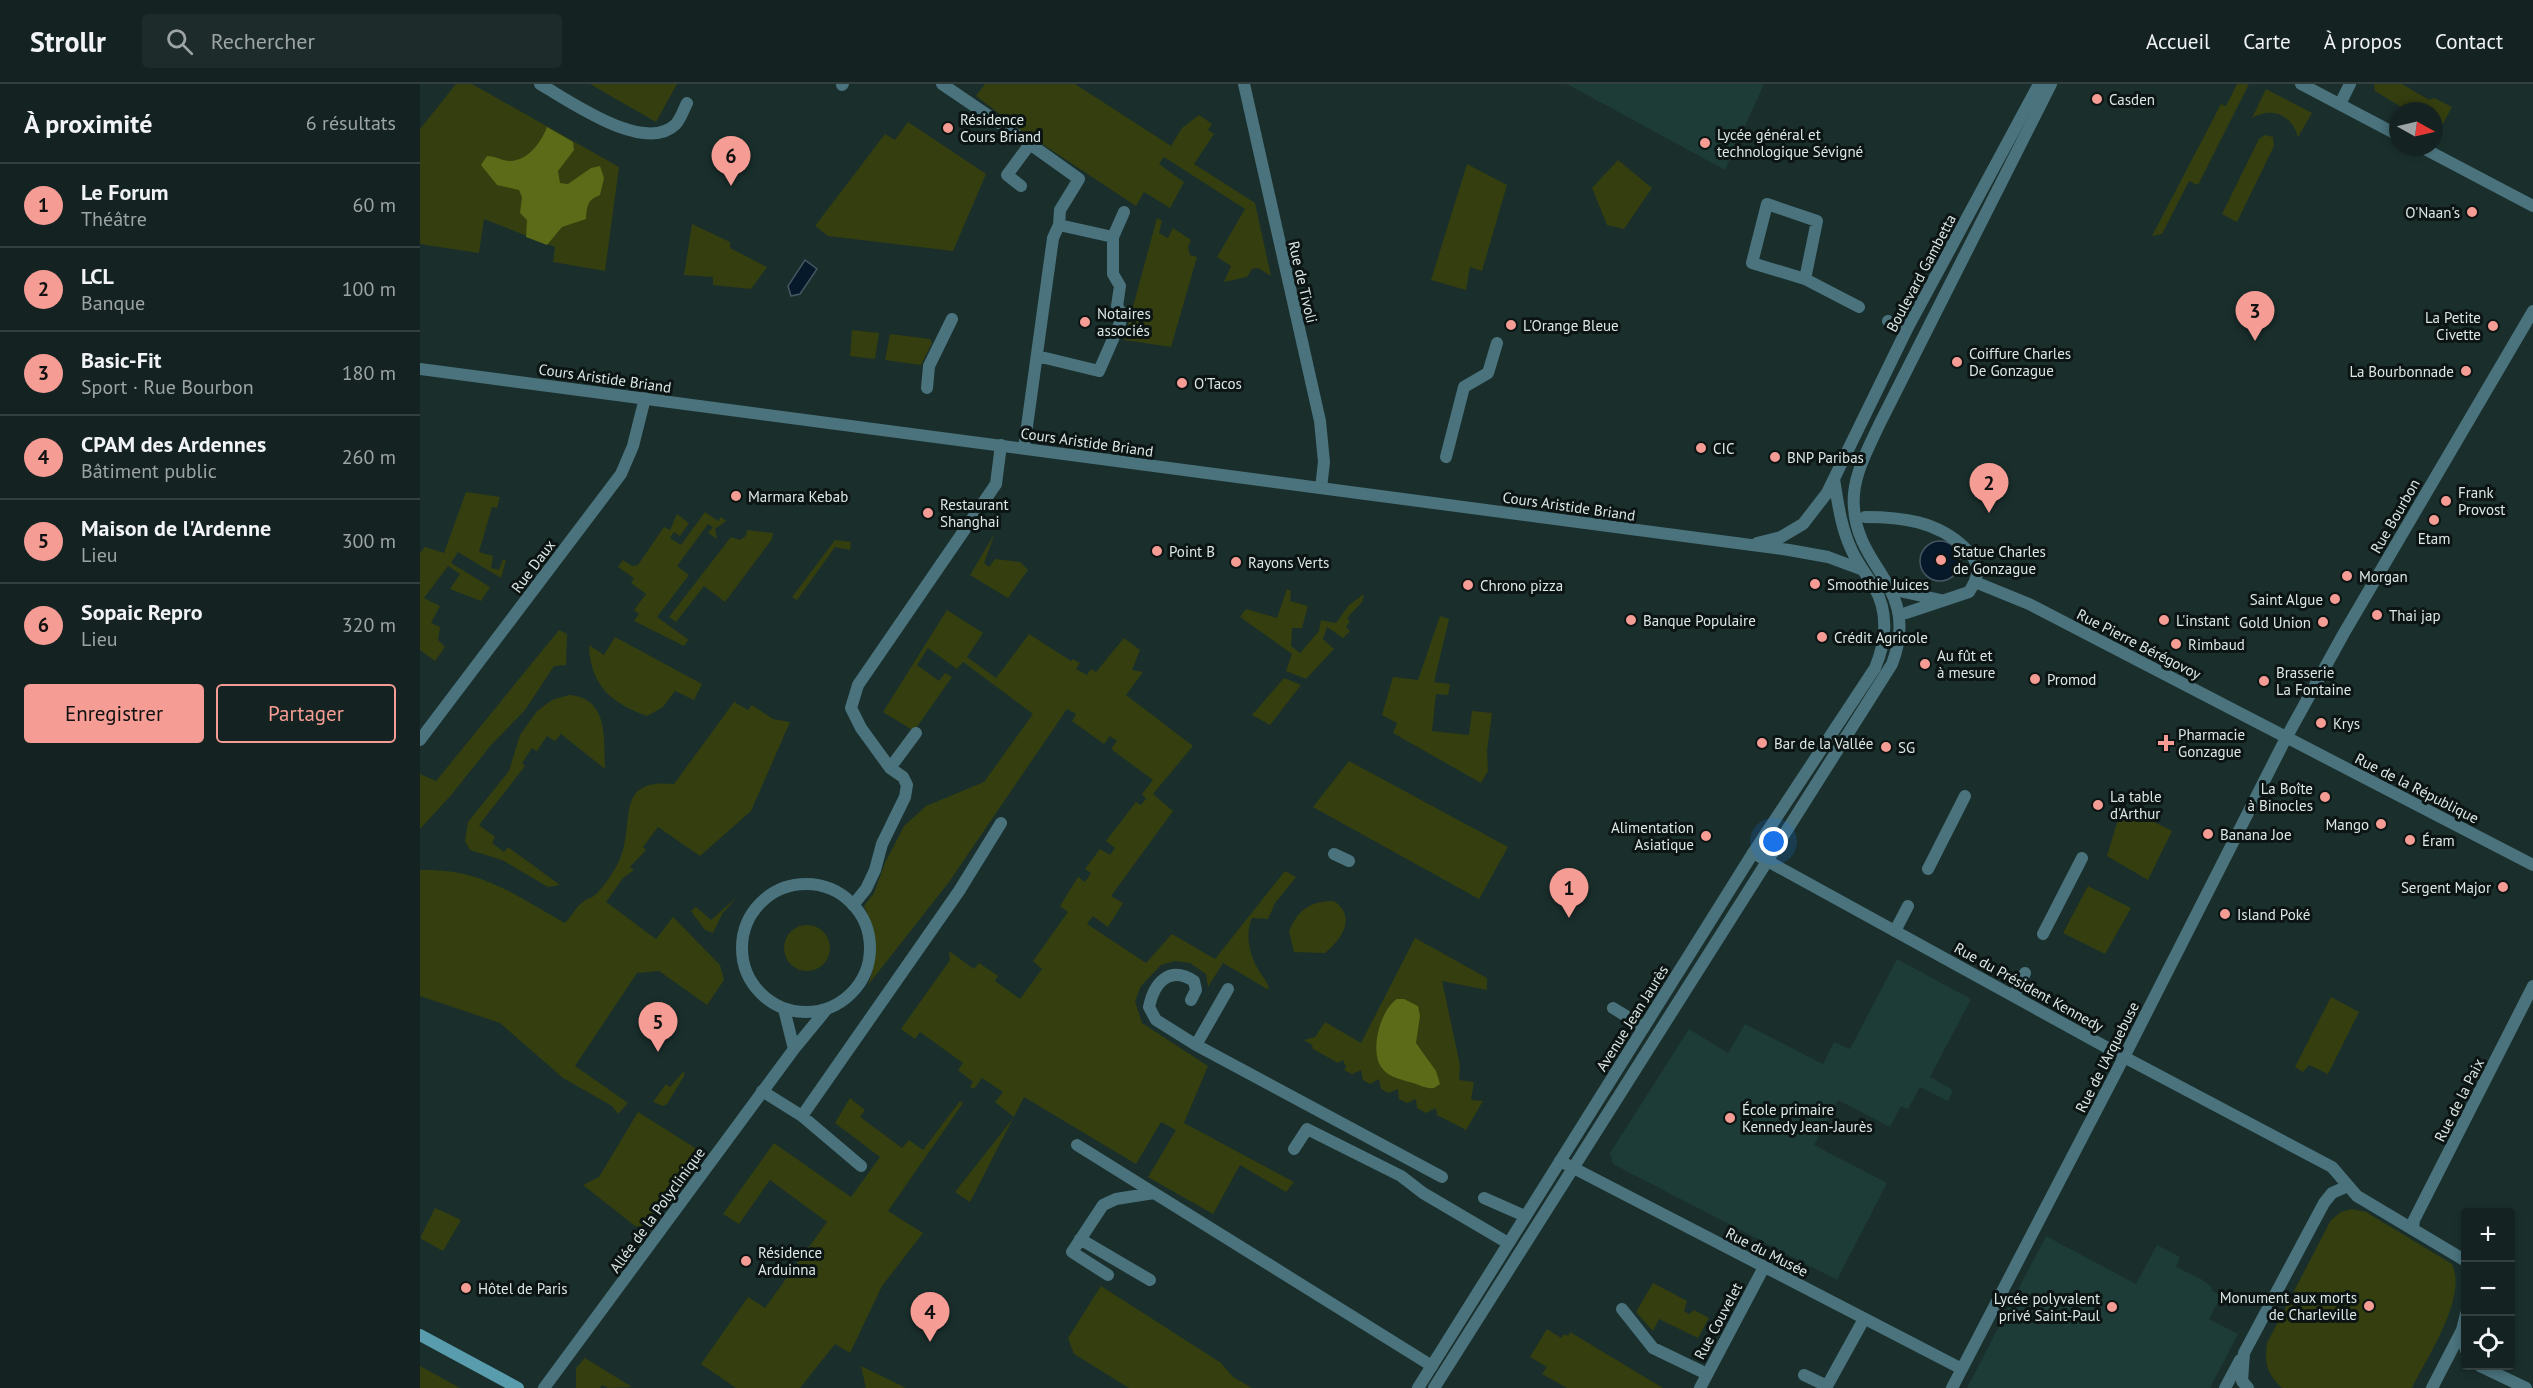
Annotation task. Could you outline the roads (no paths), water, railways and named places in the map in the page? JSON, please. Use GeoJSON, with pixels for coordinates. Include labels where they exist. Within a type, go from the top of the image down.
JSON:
{"type":"FeatureCollection","features":[{"type":"Feature","properties":{"kind":"main road"},"geometry":{"type":"LineString","coordinates":[[420,1335],[518,1388]]}},
{"type":"Feature","properties":{"kind":"street"},"geometry":{"type":"LineString","coordinates":[[540,84],[627,130],[652,135],[675,124],[687,103]]}},
{"type":"Feature","properties":{"kind":"street"},"geometry":{"type":"LineString","coordinates":[[944,84],[1079,179],[1060,210],[1059,225],[1053,238],[1024,448]]}},
{"type":"Feature","properties":{"kind":"street","name":"Rue de Tivoli"},"geometry":{"type":"LineString","coordinates":[[1244,84],[1323,441],[1321,488]]}},
{"type":"Feature","properties":{"kind":"street","name":"Boulevard Gambetta"},"geometry":{"type":"LineString","coordinates":[[1803,524],[1819,506],[1834,479],[1844,453],[1906,331],[2039,84]]}},
{"type":"Feature","properties":{"kind":"street"},"geometry":{"type":"LineString","coordinates":[[1434,1388],[1892,664],[1899,646],[1902,614],[1886,578],[1861,534],[1854,511],[1856,482],[1867,450],[2051,84]]}},
{"type":"Feature","properties":{"kind":"street"},"geometry":{"type":"LineString","coordinates":[[2301,84],[2389,130]]}},
{"type":"Feature","properties":{"kind":"street"},"geometry":{"type":"LineString","coordinates":[[2340,104],[2350,84]]}},
{"type":"Feature","properties":{"kind":"street"},"geometry":{"type":"LineString","coordinates":[[1021,186],[1007,175],[1030,144]]}},
{"type":"Feature","properties":{"kind":"street"},"geometry":{"type":"LineString","coordinates":[[2438,156],[2533,206]]}},
{"type":"Feature","properties":{"kind":"street"},"geometry":{"type":"LineString","coordinates":[[1805,279],[1817,221],[1767,204],[1752,263],[1805,279],[1859,307]]}},
{"type":"Feature","properties":{"kind":"street"},"geometry":{"type":"LineString","coordinates":[[1037,356],[1099,371],[1122,314],[1117,306],[1120,286],[1113,274],[1113,237],[1124,212]]}},
{"type":"Feature","properties":{"kind":"street"},"geometry":{"type":"LineString","coordinates":[[1059,225],[1113,237]]}},
{"type":"Feature","properties":{"kind":"street","name":"Rue Bourbon"},"geometry":{"type":"LineString","coordinates":[[2286,738],[2344,633],[2533,311]]}},
{"type":"Feature","properties":{"kind":"street"},"geometry":{"type":"LineString","coordinates":[[927,388],[929,366],[952,319]]}},
{"type":"Feature","properties":{"kind":"street"},"geometry":{"type":"LineString","coordinates":[[1888,321],[1906,331]]}},
{"type":"Feature","properties":{"kind":"street"},"geometry":{"type":"LineString","coordinates":[[1446,457],[1464,387],[1488,373],[1497,343]]}},
{"type":"Feature","properties":{"kind":"street","name":"Cours Aristide Briand"},"geometry":{"type":"LineString","coordinates":[[420,369],[1750,545],[1828,557],[1863,570]]}},
{"type":"Feature","properties":{"kind":"street","name":"Rue Daux"},"geometry":{"type":"LineString","coordinates":[[420,740],[621,474],[633,446],[645,398]]}},
{"type":"Feature","properties":{"kind":"street"},"geometry":{"type":"LineString","coordinates":[[853,905],[871,879],[882,844],[905,797],[907,785],[903,777],[890,768],[861,728],[851,708],[858,685],[996,484],[1001,445]]}},
{"type":"Feature","properties":{"kind":"street"},"geometry":{"type":"LineString","coordinates":[[1834,479],[1842,525],[1863,570],[1879,597],[1884,619],[1949,600],[1969,591],[1975,582],[1979,572],[1977,559],[1941,530],[1906,519],[1865,517]]}},
{"type":"Feature","properties":{"kind":"street","name":"Cours Aristide Briand"},"geometry":{"type":"LineString","coordinates":[[1750,545],[1781,537],[1803,524]]}},
{"type":"Feature","properties":{"kind":"street","name":"Rue Pierre Bérégovoy"},"geometry":{"type":"LineString","coordinates":[[1975,582],[2029,604],[2286,738]]}},
{"type":"Feature","properties":{"kind":"street"},"geometry":{"type":"LineString","coordinates":[[1899,591],[1949,600]]}},
{"type":"Feature","properties":{"kind":"street","name":"Avenue Jean Jaurès"},"geometry":{"type":"LineString","coordinates":[[1418,1388],[1753,853],[1875,668],[1882,651],[1884,619]]}},
{"type":"Feature","properties":{"kind":"street"},"geometry":{"type":"LineString","coordinates":[[890,768],[916,733]]}},
{"type":"Feature","properties":{"kind":"street","name":"Rue de la République"},"geometry":{"type":"LineString","coordinates":[[2286,738],[2533,865]]}},
{"type":"Feature","properties":{"kind":"street","name":"Rue de l'Arquebuse"},"geometry":{"type":"LineString","coordinates":[[1952,1388],[2286,738]]}},
{"type":"Feature","properties":{"kind":"street"},"geometry":{"type":"LineString","coordinates":[[1928,869],[1965,796]]}},
{"type":"Feature","properties":{"kind":"street"},"geometry":{"type":"LineString","coordinates":[[802,1116],[953,901],[1001,822]]}},
{"type":"Feature","properties":{"kind":"street","name":"Rue du Président Kennedy"},"geometry":{"type":"LineString","coordinates":[[1753,853],[2124,1057],[2332,1167],[2356,1196],[2461,1258]]}},
{"type":"Feature","properties":{"kind":"street"},"geometry":{"type":"LineString","coordinates":[[1335,854],[1349,861]]}},
{"type":"Feature","properties":{"kind":"street"},"geometry":{"type":"LineString","coordinates":[[2043,934],[2082,858]]}},
{"type":"Feature","properties":{"kind":"street","name":"Allée de la Polyclinique"},"geometry":{"type":"LineString","coordinates":[[796,885],[817,885],[837,892],[853,905],[864,920],[869,937],[870,956],[865,973],[855,989],[842,1002],[826,1010],[805,1013],[784,1009],[766,999],[752,983],[744,963],[742,942],[748,922],[759,904],[776,891],[796,885]]}},
{"type":"Feature","properties":{"kind":"street"},"geometry":{"type":"LineString","coordinates":[[1894,931],[1908,906]]}},
{"type":"Feature","properties":{"kind":"street"},"geometry":{"type":"LineString","coordinates":[[2014,996],[2025,973]]}},
{"type":"Feature","properties":{"kind":"street"},"geometry":{"type":"LineString","coordinates":[[1191,1000],[1196,990],[1194,981],[1184,974],[1170,974],[1159,982],[1152,993],[1149,1007],[1156,1020],[1196,1045],[1442,1177]]}},
{"type":"Feature","properties":{"kind":"street","name":"Rue de la Paix"},"geometry":{"type":"LineString","coordinates":[[2413,1228],[2414,1220],[2533,986]]}},
{"type":"Feature","properties":{"kind":"street"},"geometry":{"type":"LineString","coordinates":[[1196,1045],[1228,988]]}},
{"type":"Feature","properties":{"kind":"street"},"geometry":{"type":"LineString","coordinates":[[1612,1008],[1644,1027]]}},
{"type":"Feature","properties":{"kind":"street"},"geometry":{"type":"LineString","coordinates":[[784,1009],[794,1049]]}},
{"type":"Feature","properties":{"kind":"street","name":"Allée de la Polyclinique"},"geometry":{"type":"LineString","coordinates":[[544,1388],[762,1091],[826,1010]]}},
{"type":"Feature","properties":{"kind":"street"},"geometry":{"type":"LineString","coordinates":[[762,1091],[802,1116],[861,1166]]}},
{"type":"Feature","properties":{"kind":"street"},"geometry":{"type":"LineString","coordinates":[[1294,1149],[1307,1129],[1401,1176],[1423,1193],[1508,1243]]}},
{"type":"Feature","properties":{"kind":"street"},"geometry":{"type":"LineString","coordinates":[[1077,1145],[1432,1366]]}},
{"type":"Feature","properties":{"kind":"street","name":"Rue du Musée"},"geometry":{"type":"LineString","coordinates":[[1560,1161],[1962,1369]]}},
{"type":"Feature","properties":{"kind":"street"},"geometry":{"type":"LineString","coordinates":[[2224,1388],[2324,1203],[2332,1193],[2348,1186]]}},
{"type":"Feature","properties":{"kind":"street"},"geometry":{"type":"LineString","coordinates":[[1108,1275],[1072,1252],[1104,1205],[1116,1199],[1154,1193]]}},
{"type":"Feature","properties":{"kind":"street"},"geometry":{"type":"LineString","coordinates":[[1484,1198],[1526,1216]]}},
{"type":"Feature","properties":{"kind":"street"},"geometry":{"type":"LineString","coordinates":[[1080,1239],[1150,1280]]}},
{"type":"Feature","properties":{"kind":"street","name":"Rue Couvelet"},"geometry":{"type":"LineString","coordinates":[[1700,1388],[1764,1267]]}},
{"type":"Feature","properties":{"kind":"street"},"geometry":{"type":"LineString","coordinates":[[1622,1309],[1653,1348],[1707,1374]]}},
{"type":"Feature","properties":{"kind":"street"},"geometry":{"type":"LineString","coordinates":[[1804,1375],[1827,1386],[1864,1319]]}},
{"type":"Feature","properties":{"kind":"street"},"geometry":{"type":"LineString","coordinates":[[2432,1388],[2461,1332]]}},
{"type":"Feature","properties":{"kind":"street"},"geometry":{"type":"LineString","coordinates":[[2244,1353],[2242,1381],[2248,1388]]}},
{"type":"Feature","properties":{"kind":"street"},"geometry":{"type":"LineString","coordinates":[[2490,1370],[2526,1388]]}},
{"type":"Feature","properties":{"kind":"place","name":"Casden"},"geometry":{"type":"Point","coordinates":[2097,99]}},
{"type":"Feature","properties":{"kind":"place","name":"Résidence Cours Briand"},"geometry":{"type":"Point","coordinates":[948,128]}},
{"type":"Feature","properties":{"kind":"place","name":"Lycée général et technologique Sévigné"},"geometry":{"type":"Point","coordinates":[1705,143]}},
{"type":"Feature","properties":{"kind":"place","name":"Sopaic Repro"},"geometry":{"type":"Point","coordinates":[731,186]}},
{"type":"Feature","properties":{"kind":"place","name":"O'Naan's"},"geometry":{"type":"Point","coordinates":[2472,212]}},
{"type":"Feature","properties":{"kind":"place","name":"Notaires associés"},"geometry":{"type":"Point","coordinates":[1085,322]}},
{"type":"Feature","properties":{"kind":"place","name":"L'Orange Bleue"},"geometry":{"type":"Point","coordinates":[1511,325]}},
{"type":"Feature","properties":{"kind":"place","name":"La Petite Civette"},"geometry":{"type":"Point","coordinates":[2493,326]}},
{"type":"Feature","properties":{"kind":"place","name":"Basic-Fit"},"geometry":{"type":"Point","coordinates":[2255,341]}},
{"type":"Feature","properties":{"kind":"place","name":"Coiffure Charles De Gonzague"},"geometry":{"type":"Point","coordinates":[1957,362]}},
{"type":"Feature","properties":{"kind":"place","name":"La Bourbonnade"},"geometry":{"type":"Point","coordinates":[2466,371]}},
{"type":"Feature","properties":{"kind":"place","name":"O'Tacos"},"geometry":{"type":"Point","coordinates":[1182,383]}},
{"type":"Feature","properties":{"kind":"place","name":"CIC"},"geometry":{"type":"Point","coordinates":[1701,448]}},
{"type":"Feature","properties":{"kind":"place","name":"BNP Paribas"},"geometry":{"type":"Point","coordinates":[1775,457]}},
{"type":"Feature","properties":{"kind":"place","name":"Marmara Kebab"},"geometry":{"type":"Point","coordinates":[736,496]}},
{"type":"Feature","properties":{"kind":"place","name":"Frank Provost"},"geometry":{"type":"Point","coordinates":[2446,501]}},
{"type":"Feature","properties":{"kind":"place","name":"Restaurant Shanghai"},"geometry":{"type":"Point","coordinates":[928,513]}},
{"type":"Feature","properties":{"kind":"place","name":"LCL"},"geometry":{"type":"Point","coordinates":[1989,513]}},
{"type":"Feature","properties":{"kind":"place","name":"Etam"},"geometry":{"type":"Point","coordinates":[2434,520]}},
{"type":"Feature","properties":{"kind":"place","name":"Point B"},"geometry":{"type":"Point","coordinates":[1157,551]}},
{"type":"Feature","properties":{"kind":"place","name":"Statue Charles de Gonzague"},"geometry":{"type":"Point","coordinates":[1941,560]}},
{"type":"Feature","properties":{"kind":"place","name":"Rayons Verts"},"geometry":{"type":"Point","coordinates":[1236,562]}},
{"type":"Feature","properties":{"kind":"place","name":"Morgan"},"geometry":{"type":"Point","coordinates":[2347,576]}},
{"type":"Feature","properties":{"kind":"place","name":"Smoothie Juices"},"geometry":{"type":"Point","coordinates":[1815,584]}},
{"type":"Feature","properties":{"kind":"place","name":"Chrono pizza"},"geometry":{"type":"Point","coordinates":[1468,585]}},
{"type":"Feature","properties":{"kind":"place","name":"Saint Algue"},"geometry":{"type":"Point","coordinates":[2335,599]}},
{"type":"Feature","properties":{"kind":"place","name":"Thai jap"},"geometry":{"type":"Point","coordinates":[2377,615]}},
{"type":"Feature","properties":{"kind":"place","name":"Banque Populaire"},"geometry":{"type":"Point","coordinates":[1631,620]}},
{"type":"Feature","properties":{"kind":"place","name":"L'instant"},"geometry":{"type":"Point","coordinates":[2164,620]}},
{"type":"Feature","properties":{"kind":"place","name":"Gold Union"},"geometry":{"type":"Point","coordinates":[2323,622]}},
{"type":"Feature","properties":{"kind":"place","name":"Crédit Agricole"},"geometry":{"type":"Point","coordinates":[1822,637]}},
{"type":"Feature","properties":{"kind":"place","name":"Rimbaud"},"geometry":{"type":"Point","coordinates":[2176,644]}},
{"type":"Feature","properties":{"kind":"place","name":"Au fût et à mesure"},"geometry":{"type":"Point","coordinates":[1925,664]}},
{"type":"Feature","properties":{"kind":"place","name":"Promod"},"geometry":{"type":"Point","coordinates":[2035,679]}},
{"type":"Feature","properties":{"kind":"place","name":"Brasserie La Fontaine"},"geometry":{"type":"Point","coordinates":[2264,681]}},
{"type":"Feature","properties":{"kind":"place","name":"Krys"},"geometry":{"type":"Point","coordinates":[2321,723]}},
{"type":"Feature","properties":{"kind":"place","name":"Bar de la Vallée"},"geometry":{"type":"Point","coordinates":[1762,743]}},
{"type":"Feature","properties":{"kind":"place","name":"Pharmacie Gonzague"},"geometry":{"type":"Point","coordinates":[2166,743]}},
{"type":"Feature","properties":{"kind":"place","name":"SG"},"geometry":{"type":"Point","coordinates":[1886,747]}},
{"type":"Feature","properties":{"kind":"place","name":"La Boîte à Binocles"},"geometry":{"type":"Point","coordinates":[2325,797]}},
{"type":"Feature","properties":{"kind":"place","name":"La table d'Arthur"},"geometry":{"type":"Point","coordinates":[2098,805]}},
{"type":"Feature","properties":{"kind":"place","name":"Mango"},"geometry":{"type":"Point","coordinates":[2381,824]}},
{"type":"Feature","properties":{"kind":"place","name":"Banana Joe"},"geometry":{"type":"Point","coordinates":[2208,834]}},
{"type":"Feature","properties":{"kind":"place","name":"Alimentation Asiatique"},"geometry":{"type":"Point","coordinates":[1706,836]}},
{"type":"Feature","properties":{"kind":"place","name":"Éram"},"geometry":{"type":"Point","coordinates":[2410,840]}},
{"type":"Feature","properties":{"kind":"place","name":"Sergent Major"},"geometry":{"type":"Point","coordinates":[2503,887]}},
{"type":"Feature","properties":{"kind":"place","name":"Island Poké"},"geometry":{"type":"Point","coordinates":[2225,914]}},
{"type":"Feature","properties":{"kind":"place","name":"Le Forum"},"geometry":{"type":"Point","coordinates":[1569,918]}},
{"type":"Feature","properties":{"kind":"place","name":"Maison de l'Ardenne"},"geometry":{"type":"Point","coordinates":[658,1052]}},
{"type":"Feature","properties":{"kind":"place","name":"École primaire Kennedy Jean-Jaurès"},"geometry":{"type":"Point","coordinates":[1730,1118]}},
{"type":"Feature","properties":{"kind":"place","name":"Résidence Arduinna"},"geometry":{"type":"Point","coordinates":[746,1261]}},
{"type":"Feature","properties":{"kind":"place","name":"Hôtel de Paris"},"geometry":{"type":"Point","coordinates":[466,1288]}},
{"type":"Feature","properties":{"kind":"place","name":"Monument aux morts de Charleville"},"geometry":{"type":"Point","coordinates":[2369,1306]}},
{"type":"Feature","properties":{"kind":"place","name":"Lycée polyvalent privé Saint-Paul"},"geometry":{"type":"Point","coordinates":[2112,1307]}},
{"type":"Feature","properties":{"kind":"place","name":"CPAM des Ardennes"},"geometry":{"type":"Point","coordinates":[930,1342]}}]}
